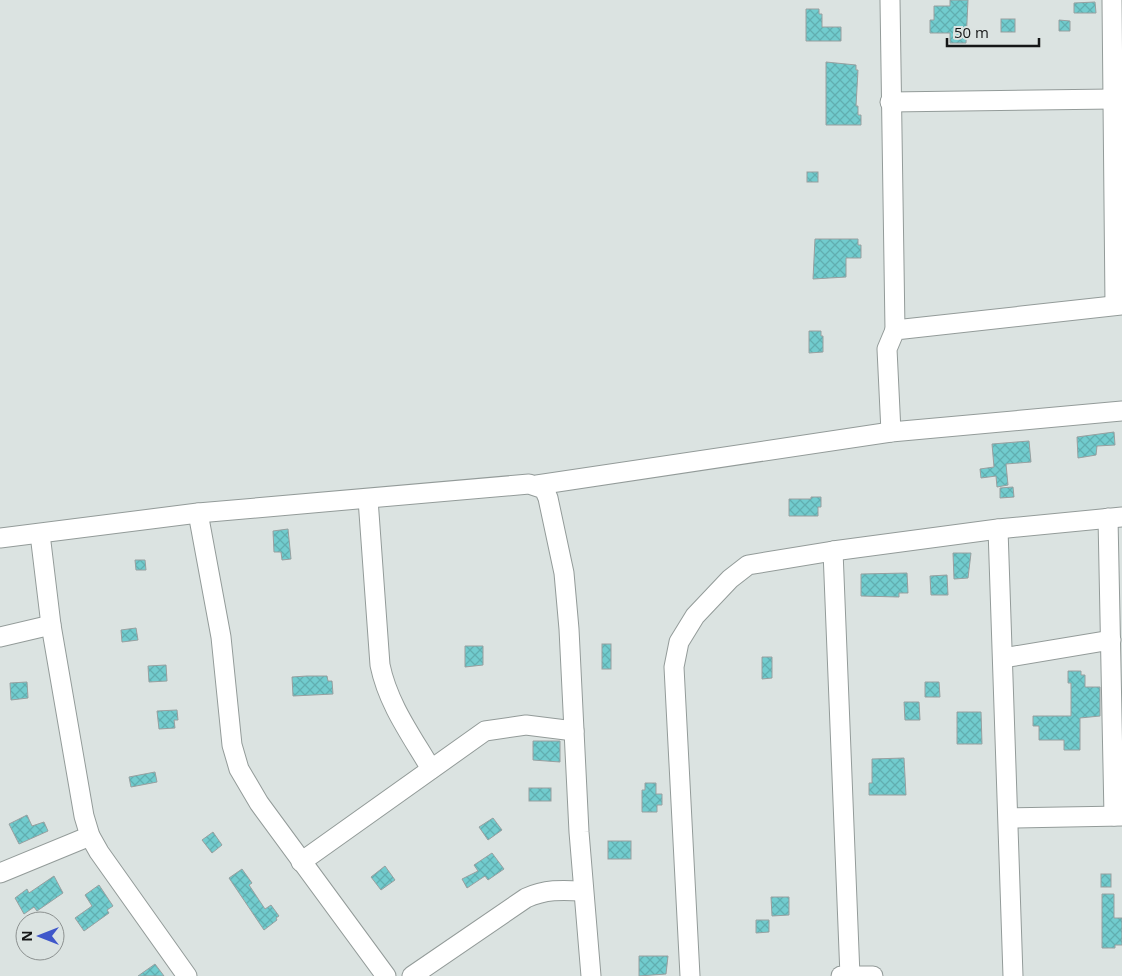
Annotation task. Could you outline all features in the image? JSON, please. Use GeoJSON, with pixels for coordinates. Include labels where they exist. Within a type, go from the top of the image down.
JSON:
{"type":"FeatureCollection","features":[{"type":"Feature","properties":{"kind":"street"},"geometry":{"type":"LineString","coordinates":[[890,0],[890,102],[895,330],[888,349],[891,432]]}},
{"type":"Feature","properties":{"kind":"street"},"geometry":{"type":"LineString","coordinates":[[895,330],[1118,305],[1112,99],[1112,0]]}},
{"type":"Feature","properties":{"kind":"street"},"geometry":{"type":"LineString","coordinates":[[890,102],[1112,99]]}},
{"type":"Feature","properties":{"kind":"street"},"geometry":{"type":"LineString","coordinates":[[0,538],[198,513],[529,484],[537,485],[891,432],[1122,411]]}},
{"type":"Feature","properties":{"kind":"street"},"geometry":{"type":"LineString","coordinates":[[537,485],[544,489],[548,498],[564,573],[583,892],[591,976]]}},
{"type":"Feature","properties":{"kind":"street"},"geometry":{"type":"LineString","coordinates":[[368,499],[380,665],[392,704],[431,769]]}},
{"type":"Feature","properties":{"kind":"street"},"geometry":{"type":"LineString","coordinates":[[198,513],[221,637],[232,745],[240,769],[259,803],[386,976]]}},
{"type":"Feature","properties":{"kind":"street"},"geometry":{"type":"LineString","coordinates":[[690,976],[674,667],[679,642],[707,603],[730,579],[748,565],[833,551],[998,529],[1115,518],[1111,640],[1118,816],[1009,818]]}},
{"type":"Feature","properties":{"kind":"street"},"geometry":{"type":"LineString","coordinates":[[998,529],[1013,976]]}},
{"type":"Feature","properties":{"kind":"street"},"geometry":{"type":"LineString","coordinates":[[40,534],[51,624],[84,816],[90,836],[99,852],[187,976]]}},
{"type":"Feature","properties":{"kind":"street"},"geometry":{"type":"LineString","coordinates":[[833,551],[850,976]]}},
{"type":"Feature","properties":{"kind":"street"},"geometry":{"type":"LineString","coordinates":[[0,637],[51,624]]}},
{"type":"Feature","properties":{"kind":"street"},"geometry":{"type":"LineString","coordinates":[[1003,658],[1111,640]]}},
{"type":"Feature","properties":{"kind":"street"},"geometry":{"type":"LineString","coordinates":[[301,862],[485,731],[526,725],[574,731]]}},
{"type":"Feature","properties":{"kind":"street"},"geometry":{"type":"LineString","coordinates":[[0,873],[90,836]]}},
{"type":"Feature","properties":{"kind":"street"},"geometry":{"type":"LineString","coordinates":[[412,976],[526,898],[541,892],[554,890],[583,892]]}},
{"type":"Feature","properties":{"kind":"street"},"geometry":{"type":"LineString","coordinates":[[841,976],[873,976]]}},
{"type":"Feature","properties":{"kind":"building"},"geometry":{"type":"Polygon","coordinates":[[[950,0],[968,0],[966,43],[950,43],[950,33],[930,33],[930,20],[934,20],[934,6],[950,6],[950,0]]]}},
{"type":"Feature","properties":{"kind":"building"},"geometry":{"type":"Polygon","coordinates":[[[1095,2],[1096,13],[1074,13],[1074,3],[1095,2]]]}},
{"type":"Feature","properties":{"kind":"building"},"geometry":{"type":"Polygon","coordinates":[[[806,9],[819,9],[819,14],[822,14],[822,27],[841,27],[841,41],[806,41],[806,9]]]}},
{"type":"Feature","properties":{"kind":"building"},"geometry":{"type":"Polygon","coordinates":[[[1001,19],[1015,19],[1015,32],[1001,32],[1001,19]]]}},
{"type":"Feature","properties":{"kind":"building"},"geometry":{"type":"Polygon","coordinates":[[[1059,20],[1070,21],[1070,31],[1059,31],[1059,20]]]}},
{"type":"Feature","properties":{"kind":"building"},"geometry":{"type":"Polygon","coordinates":[[[826,62],[856,65],[856,70],[858,70],[856,106],[858,106],[858,115],[861,115],[861,125],[826,125],[826,62]]]}},
{"type":"Feature","properties":{"kind":"building"},"geometry":{"type":"Polygon","coordinates":[[[807,172],[818,172],[818,182],[807,182],[807,172]]]}},
{"type":"Feature","properties":{"kind":"building"},"geometry":{"type":"Polygon","coordinates":[[[815,239],[858,239],[858,245],[861,245],[861,258],[846,258],[846,277],[813,279],[815,239]]]}},
{"type":"Feature","properties":{"kind":"building"},"geometry":{"type":"Polygon","coordinates":[[[809,331],[821,331],[821,336],[823,336],[823,352],[809,353],[809,331]]]}},
{"type":"Feature","properties":{"kind":"building"},"geometry":{"type":"Polygon","coordinates":[[[1114,432],[1115,445],[1097,446],[1096,455],[1078,458],[1077,437],[1114,432]]]}},
{"type":"Feature","properties":{"kind":"building"},"geometry":{"type":"Polygon","coordinates":[[[1029,441],[1031,462],[1006,464],[1008,485],[997,487],[996,476],[981,478],[980,469],[994,467],[992,444],[1029,441]]]}},
{"type":"Feature","properties":{"kind":"building"},"geometry":{"type":"Polygon","coordinates":[[[1013,487],[1014,497],[1000,498],[1000,488],[1013,487]]]}},
{"type":"Feature","properties":{"kind":"building"},"geometry":{"type":"Polygon","coordinates":[[[811,497],[821,497],[821,507],[818,507],[818,516],[789,516],[789,499],[811,499],[811,497]]]}},
{"type":"Feature","properties":{"kind":"building"},"geometry":{"type":"Polygon","coordinates":[[[288,529],[291,559],[282,560],[281,552],[274,552],[273,531],[288,529]]]}},
{"type":"Feature","properties":{"kind":"building"},"geometry":{"type":"Polygon","coordinates":[[[953,553],[971,553],[968,578],[954,579],[953,553]]]}},
{"type":"Feature","properties":{"kind":"building"},"geometry":{"type":"Polygon","coordinates":[[[135,560],[145,560],[146,570],[136,570],[135,560]]]}},
{"type":"Feature","properties":{"kind":"building"},"geometry":{"type":"Polygon","coordinates":[[[907,573],[908,593],[899,593],[899,597],[861,596],[861,574],[907,573]]]}},
{"type":"Feature","properties":{"kind":"building"},"geometry":{"type":"Polygon","coordinates":[[[947,575],[948,595],[931,595],[930,576],[947,575]]]}},
{"type":"Feature","properties":{"kind":"building"},"geometry":{"type":"Polygon","coordinates":[[[136,628],[138,640],[122,642],[121,630],[136,628]]]}},
{"type":"Feature","properties":{"kind":"building"},"geometry":{"type":"Polygon","coordinates":[[[602,644],[611,644],[611,669],[602,669],[602,644]]]}},
{"type":"Feature","properties":{"kind":"building"},"geometry":{"type":"Polygon","coordinates":[[[465,646],[483,646],[483,665],[465,667],[465,646]]]}},
{"type":"Feature","properties":{"kind":"building"},"geometry":{"type":"Polygon","coordinates":[[[762,657],[772,657],[772,678],[762,679],[762,657]]]}},
{"type":"Feature","properties":{"kind":"building"},"geometry":{"type":"Polygon","coordinates":[[[166,665],[167,681],[149,682],[148,666],[166,665]]]}},
{"type":"Feature","properties":{"kind":"building"},"geometry":{"type":"Polygon","coordinates":[[[1068,671],[1081,671],[1081,675],[1085,675],[1085,687],[1100,687],[1100,716],[1080,718],[1080,750],[1064,750],[1064,740],[1039,740],[1039,726],[1033,726],[1033,716],[1071,716],[1071,683],[1068,683],[1068,671]]]}},
{"type":"Feature","properties":{"kind":"building"},"geometry":{"type":"Polygon","coordinates":[[[327,676],[328,681],[332,681],[333,694],[293,696],[292,677],[327,676]]]}},
{"type":"Feature","properties":{"kind":"building"},"geometry":{"type":"Polygon","coordinates":[[[27,682],[28,698],[11,700],[10,683],[27,682]]]}},
{"type":"Feature","properties":{"kind":"building"},"geometry":{"type":"Polygon","coordinates":[[[925,682],[939,682],[940,697],[925,697],[925,682]]]}},
{"type":"Feature","properties":{"kind":"building"},"geometry":{"type":"Polygon","coordinates":[[[904,702],[919,702],[920,720],[905,720],[904,702]]]}},
{"type":"Feature","properties":{"kind":"building"},"geometry":{"type":"Polygon","coordinates":[[[177,710],[178,720],[174,720],[175,728],[159,729],[157,711],[177,710]]]}},
{"type":"Feature","properties":{"kind":"building"},"geometry":{"type":"Polygon","coordinates":[[[957,712],[981,712],[982,744],[957,744],[957,712]]]}},
{"type":"Feature","properties":{"kind":"building"},"geometry":{"type":"Polygon","coordinates":[[[533,741],[560,741],[560,762],[533,760],[533,741]]]}},
{"type":"Feature","properties":{"kind":"building"},"geometry":{"type":"Polygon","coordinates":[[[904,758],[906,795],[869,795],[869,783],[872,783],[872,759],[904,758]]]}},
{"type":"Feature","properties":{"kind":"building"},"geometry":{"type":"Polygon","coordinates":[[[155,772],[157,782],[131,787],[129,777],[155,772]]]}},
{"type":"Feature","properties":{"kind":"building"},"geometry":{"type":"Polygon","coordinates":[[[645,783],[656,783],[656,794],[662,794],[662,805],[657,805],[657,812],[642,812],[642,790],[645,790],[645,783]]]}},
{"type":"Feature","properties":{"kind":"building"},"geometry":{"type":"Polygon","coordinates":[[[529,788],[551,788],[551,801],[529,801],[529,788]]]}},
{"type":"Feature","properties":{"kind":"building"},"geometry":{"type":"Polygon","coordinates":[[[27,815],[32,826],[44,822],[48,831],[19,844],[9,824],[27,815]]]}},
{"type":"Feature","properties":{"kind":"building"},"geometry":{"type":"Polygon","coordinates":[[[493,818],[502,830],[488,840],[479,827],[493,818]]]}},
{"type":"Feature","properties":{"kind":"building"},"geometry":{"type":"Polygon","coordinates":[[[213,832],[222,845],[212,853],[202,840],[213,832]]]}},
{"type":"Feature","properties":{"kind":"building"},"geometry":{"type":"Polygon","coordinates":[[[608,841],[631,841],[631,859],[608,859],[608,841]]]}},
{"type":"Feature","properties":{"kind":"building"},"geometry":{"type":"Polygon","coordinates":[[[492,853],[504,869],[488,880],[485,876],[467,888],[462,879],[478,871],[474,865],[492,853]]]}},
{"type":"Feature","properties":{"kind":"building"},"geometry":{"type":"Polygon","coordinates":[[[385,866],[395,880],[381,890],[371,877],[385,866]]]}},
{"type":"Feature","properties":{"kind":"building"},"geometry":{"type":"Polygon","coordinates":[[[242,869],[252,883],[249,885],[265,909],[271,905],[279,916],[276,918],[277,920],[264,930],[229,878],[242,869]]]}},
{"type":"Feature","properties":{"kind":"building"},"geometry":{"type":"Polygon","coordinates":[[[1101,874],[1111,874],[1111,887],[1101,887],[1101,874]]]}},
{"type":"Feature","properties":{"kind":"building"},"geometry":{"type":"Polygon","coordinates":[[[54,876],[63,893],[37,911],[34,907],[28,911],[22,911],[15,898],[27,889],[29,893],[54,876]]]}},
{"type":"Feature","properties":{"kind":"building"},"geometry":{"type":"Polygon","coordinates":[[[99,885],[113,906],[107,910],[109,913],[84,931],[75,918],[92,906],[85,895],[99,885]]]}},
{"type":"Feature","properties":{"kind":"building"},"geometry":{"type":"Polygon","coordinates":[[[1102,894],[1114,894],[1114,918],[1122,918],[1122,945],[1115,945],[1115,948],[1102,948],[1102,894]]]}},
{"type":"Feature","properties":{"kind":"building"},"geometry":{"type":"Polygon","coordinates":[[[771,897],[789,897],[789,915],[772,916],[771,897]]]}},
{"type":"Feature","properties":{"kind":"building"},"geometry":{"type":"Polygon","coordinates":[[[756,920],[769,920],[769,932],[756,933],[756,920]]]}},
{"type":"Feature","properties":{"kind":"building"},"geometry":{"type":"Polygon","coordinates":[[[639,956],[668,956],[666,974],[639,976],[639,956]]]}},
{"type":"Feature","properties":{"kind":"building"},"geometry":{"type":"Polygon","coordinates":[[[155,964],[164,976],[138,976],[155,964]]]}}]}
